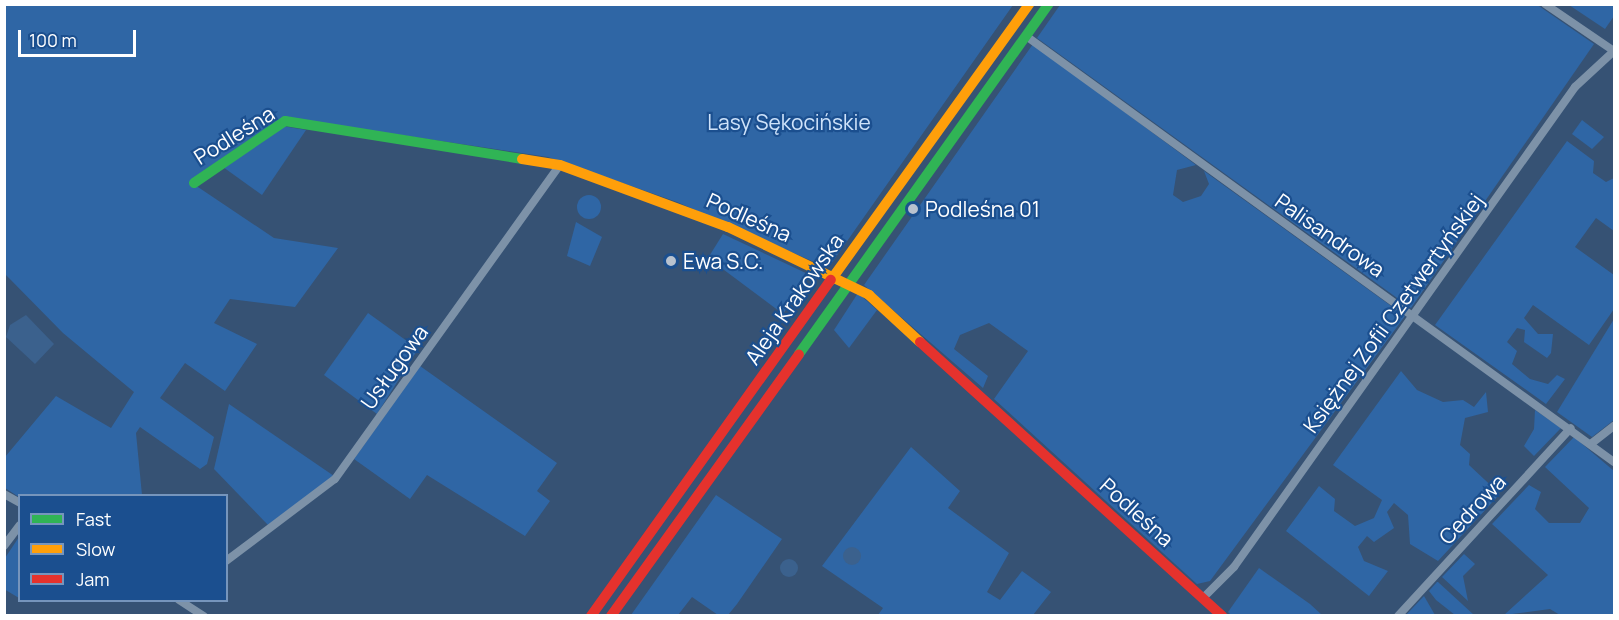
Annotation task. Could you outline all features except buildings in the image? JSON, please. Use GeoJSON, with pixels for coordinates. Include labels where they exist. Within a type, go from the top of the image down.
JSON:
{"type":"FeatureCollection","features":[{"type":"Feature","properties":{"kind":"main road","name":"Aleja Krakowska"},"geometry":{"type":"LineString","coordinates":[[591,615],[1029,4]]}},
{"type":"Feature","properties":{"kind":"main road","name":"Aleja Krakowska"},"geometry":{"type":"LineString","coordinates":[[611,615],[1049,4]]}},
{"type":"Feature","properties":{"kind":"main road","name":"Podleśna"},"geometry":{"type":"LineString","coordinates":[[195,183],[285,121],[560,165],[728,227],[851,283],[1203,598],[1214,613]]}},
{"type":"Feature","properties":{"kind":"street"},"geometry":{"type":"LineString","coordinates":[[1545,4],[1614,51]]}},
{"type":"Feature","properties":{"kind":"street","name":"Palisandrowa"},"geometry":{"type":"LineString","coordinates":[[1026,36],[1592,443],[1614,462]]}},
{"type":"Feature","properties":{"kind":"street","name":"Księżnej Zofii Czetwertyńskiej"},"geometry":{"type":"LineString","coordinates":[[1203,598],[1234,567],[1575,87],[1614,51]]}},
{"type":"Feature","properties":{"kind":"street","name":"Usługowa"},"geometry":{"type":"LineString","coordinates":[[228,559],[335,479],[560,165]]}},
{"type":"Feature","properties":{"kind":"street"},"geometry":{"type":"LineString","coordinates":[[1592,443],[1614,426]]}},
{"type":"Feature","properties":{"kind":"street","name":"Cedrowa"},"geometry":{"type":"LineString","coordinates":[[1398,615],[1571,428]]}},
{"type":"Feature","properties":{"kind":"street"},"geometry":{"type":"LineString","coordinates":[[4,494],[18,502]]}},
{"type":"Feature","properties":{"kind":"street"},"geometry":{"type":"LineString","coordinates":[[4,546],[18,528]]}},
{"type":"Feature","properties":{"kind":"street"},"geometry":{"type":"LineString","coordinates":[[182,602],[204,615]]}},
{"type":"Feature","properties":{"kind":"green space"},"geometry":{"type":"Polygon","coordinates":[[[1536,4],[1594,44],[1411,308],[1037,38],[1060,5],[1536,4]]]}},
{"type":"Feature","properties":{"kind":"green space","name":"Lasy Sękocińskie"},"geometry":{"type":"Polygon","coordinates":[[[5,5],[1013,5],[831,264],[821,265],[677,202],[548,157],[286,118],[192,183],[274,238],[338,248],[295,307],[230,299],[214,323],[257,344],[225,391],[185,363],[160,398],[214,437],[207,464],[200,469],[140,427],[136,433],[142,494],[18,494],[18,496],[5,488],[5,457],[56,396],[111,428],[134,392],[63,333],[5,274],[5,5]]]}},
{"type":"Feature","properties":{"kind":"green space"},"geometry":{"type":"Polygon","coordinates":[[[1569,5],[1614,5],[1614,16],[1605,29],[1569,5]]]}},
{"type":"Feature","properties":{"kind":"green space"},"geometry":{"type":"Polygon","coordinates":[[[1033,44],[1196,165],[1177,170],[1173,195],[1183,202],[1201,196],[1209,184],[1204,171],[1405,316],[1210,581],[1197,584],[994,399],[1028,351],[989,323],[960,335],[954,349],[988,376],[983,388],[864,285],[1033,44]]]}},
{"type":"Feature","properties":{"kind":"green space"},"geometry":{"type":"Polygon","coordinates":[[[1582,120],[1604,137],[1592,149],[1572,134],[1582,120]]]}},
{"type":"Feature","properties":{"kind":"green space"},"geometry":{"type":"Polygon","coordinates":[[[282,126],[306,130],[262,195],[223,167],[282,126]]]}},
{"type":"Feature","properties":{"kind":"green space"},"geometry":{"type":"Polygon","coordinates":[[[1567,141],[1594,161],[1593,173],[1606,182],[1614,178],[1614,231],[1596,218],[1575,247],[1614,275],[1614,309],[1589,345],[1533,305],[1524,318],[1538,334],[1553,334],[1551,353],[1547,358],[1524,342],[1525,330],[1517,328],[1507,342],[1517,351],[1512,364],[1530,379],[1548,384],[1557,375],[1565,379],[1546,404],[1435,325],[1567,141]]]}},
{"type":"Feature","properties":{"kind":"green space"},"geometry":{"type":"Polygon","coordinates":[[[589,195],[597,199],[601,207],[597,215],[589,219],[581,215],[577,207],[581,199],[589,195]]]}},
{"type":"Feature","properties":{"kind":"green space"},"geometry":{"type":"Polygon","coordinates":[[[576,222],[602,237],[590,266],[567,256],[576,222]]]}},
{"type":"Feature","properties":{"kind":"green space"},"geometry":{"type":"Polygon","coordinates":[[[723,234],[810,275],[783,314],[708,258],[723,234]]]}},
{"type":"Feature","properties":{"kind":"green space"},"geometry":{"type":"Polygon","coordinates":[[[858,293],[877,310],[849,348],[834,330],[858,293]]]}},
{"type":"Feature","properties":{"kind":"green space"},"geometry":{"type":"Polygon","coordinates":[[[368,313],[418,349],[377,414],[324,375],[368,313]]]}},
{"type":"Feature","properties":{"kind":"green space"},"geometry":{"type":"Polygon","coordinates":[[[1614,319],[1614,420],[1592,437],[1557,412],[1614,319]]]}},
{"type":"Feature","properties":{"kind":"green space"},"geometry":{"type":"Polygon","coordinates":[[[420,366],[557,463],[537,491],[550,501],[525,536],[427,475],[410,499],[354,459],[420,366]]]}},
{"type":"Feature","properties":{"kind":"green space"},"geometry":{"type":"Polygon","coordinates":[[[1401,371],[1417,390],[1443,402],[1463,400],[1474,407],[1486,392],[1488,412],[1465,418],[1460,445],[1470,454],[1469,465],[1500,494],[1438,561],[1410,544],[1408,515],[1394,503],[1387,512],[1394,528],[1374,542],[1367,536],[1358,547],[1364,561],[1388,571],[1369,596],[1286,531],[1319,486],[1335,499],[1334,511],[1355,526],[1374,518],[1382,500],[1333,465],[1401,371]]]}},
{"type":"Feature","properties":{"kind":"green space"},"geometry":{"type":"Polygon","coordinates":[[[229,404],[334,476],[268,525],[214,469],[229,404]]]}},
{"type":"Feature","properties":{"kind":"green space"},"geometry":{"type":"Polygon","coordinates":[[[1535,410],[1561,428],[1534,456],[1524,446],[1534,429],[1535,410]]]}},
{"type":"Feature","properties":{"kind":"green space"},"geometry":{"type":"Polygon","coordinates":[[[1574,437],[1614,471],[1614,615],[1560,615],[1550,609],[1504,615],[1548,575],[1492,524],[1529,485],[1541,492],[1535,509],[1549,523],[1580,523],[1589,508],[1545,467],[1574,437]]]}},
{"type":"Feature","properties":{"kind":"green space"},"geometry":{"type":"Polygon","coordinates":[[[911,447],[960,491],[948,508],[1009,553],[987,592],[1000,600],[1022,571],[1051,592],[1033,615],[878,615],[883,608],[822,566],[911,447]]]}},
{"type":"Feature","properties":{"kind":"green space"},"geometry":{"type":"Polygon","coordinates":[[[716,495],[782,539],[737,604],[728,615],[718,615],[692,597],[678,615],[631,615],[716,495]]]}},
{"type":"Feature","properties":{"kind":"green space"},"geometry":{"type":"Polygon","coordinates":[[[18,538],[18,597],[4,589],[5,558],[18,538]]]}},
{"type":"Feature","properties":{"kind":"green space"},"geometry":{"type":"Polygon","coordinates":[[[1464,554],[1475,564],[1463,576],[1468,601],[1442,577],[1464,554]]]}},
{"type":"Feature","properties":{"kind":"green space"},"geometry":{"type":"Polygon","coordinates":[[[1259,568],[1322,615],[1231,615],[1228,612],[1259,568]]]}},
{"type":"Feature","properties":{"kind":"green space"},"geometry":{"type":"Polygon","coordinates":[[[1437,582],[1474,615],[1455,615],[1436,600],[1429,591],[1437,582]]]}},
{"type":"Feature","properties":{"kind":"green space"},"geometry":{"type":"Polygon","coordinates":[[[1424,596],[1435,615],[1406,615],[1424,596]]]}},
{"type":"Feature","properties":{"kind":"shaded area"},"geometry":{"type":"Polygon","coordinates":[[[26,315],[54,344],[35,364],[6,337],[10,325],[26,315]]]}},
{"type":"Feature","properties":{"kind":"shaded area"},"geometry":{"type":"Polygon","coordinates":[[[852,547],[858,550],[861,556],[858,562],[852,565],[846,562],[843,556],[846,550],[852,547]]]}},
{"type":"Feature","properties":{"kind":"shaded area"},"geometry":{"type":"Polygon","coordinates":[[[785,559],[793,559],[798,564],[796,575],[785,577],[780,572],[780,564],[785,559]]]}},
{"type":"Feature","properties":{"kind":"traffic: fast"},"geometry":{"type":"LineString","coordinates":[[799,354],[1049,4]]}},
{"type":"Feature","properties":{"kind":"traffic: fast"},"geometry":{"type":"LineString","coordinates":[[194,183],[285,121],[522,159]]}},
{"type":"Feature","properties":{"kind":"traffic: slow"},"geometry":{"type":"LineString","coordinates":[[831,280],[1029,4]]}},
{"type":"Feature","properties":{"kind":"traffic: slow"},"geometry":{"type":"LineString","coordinates":[[522,159],[560,165],[728,227],[869,295],[920,342]]}},
{"type":"Feature","properties":{"kind":"traffic: jam"},"geometry":{"type":"LineString","coordinates":[[591,616],[831,280]]}},
{"type":"Feature","properties":{"kind":"traffic: jam"},"geometry":{"type":"LineString","coordinates":[[920,342],[1222,616]]}},
{"type":"Feature","properties":{"kind":"traffic: jam"},"geometry":{"type":"LineString","coordinates":[[611,616],[799,354]]}},
{"type":"Feature","properties":{"kind":"place","name":"Podleśna 01"},"geometry":{"type":"Point","coordinates":[913,209]}},
{"type":"Feature","properties":{"kind":"place","name":"Ewa S.C."},"geometry":{"type":"Point","coordinates":[671,261]}}]}
